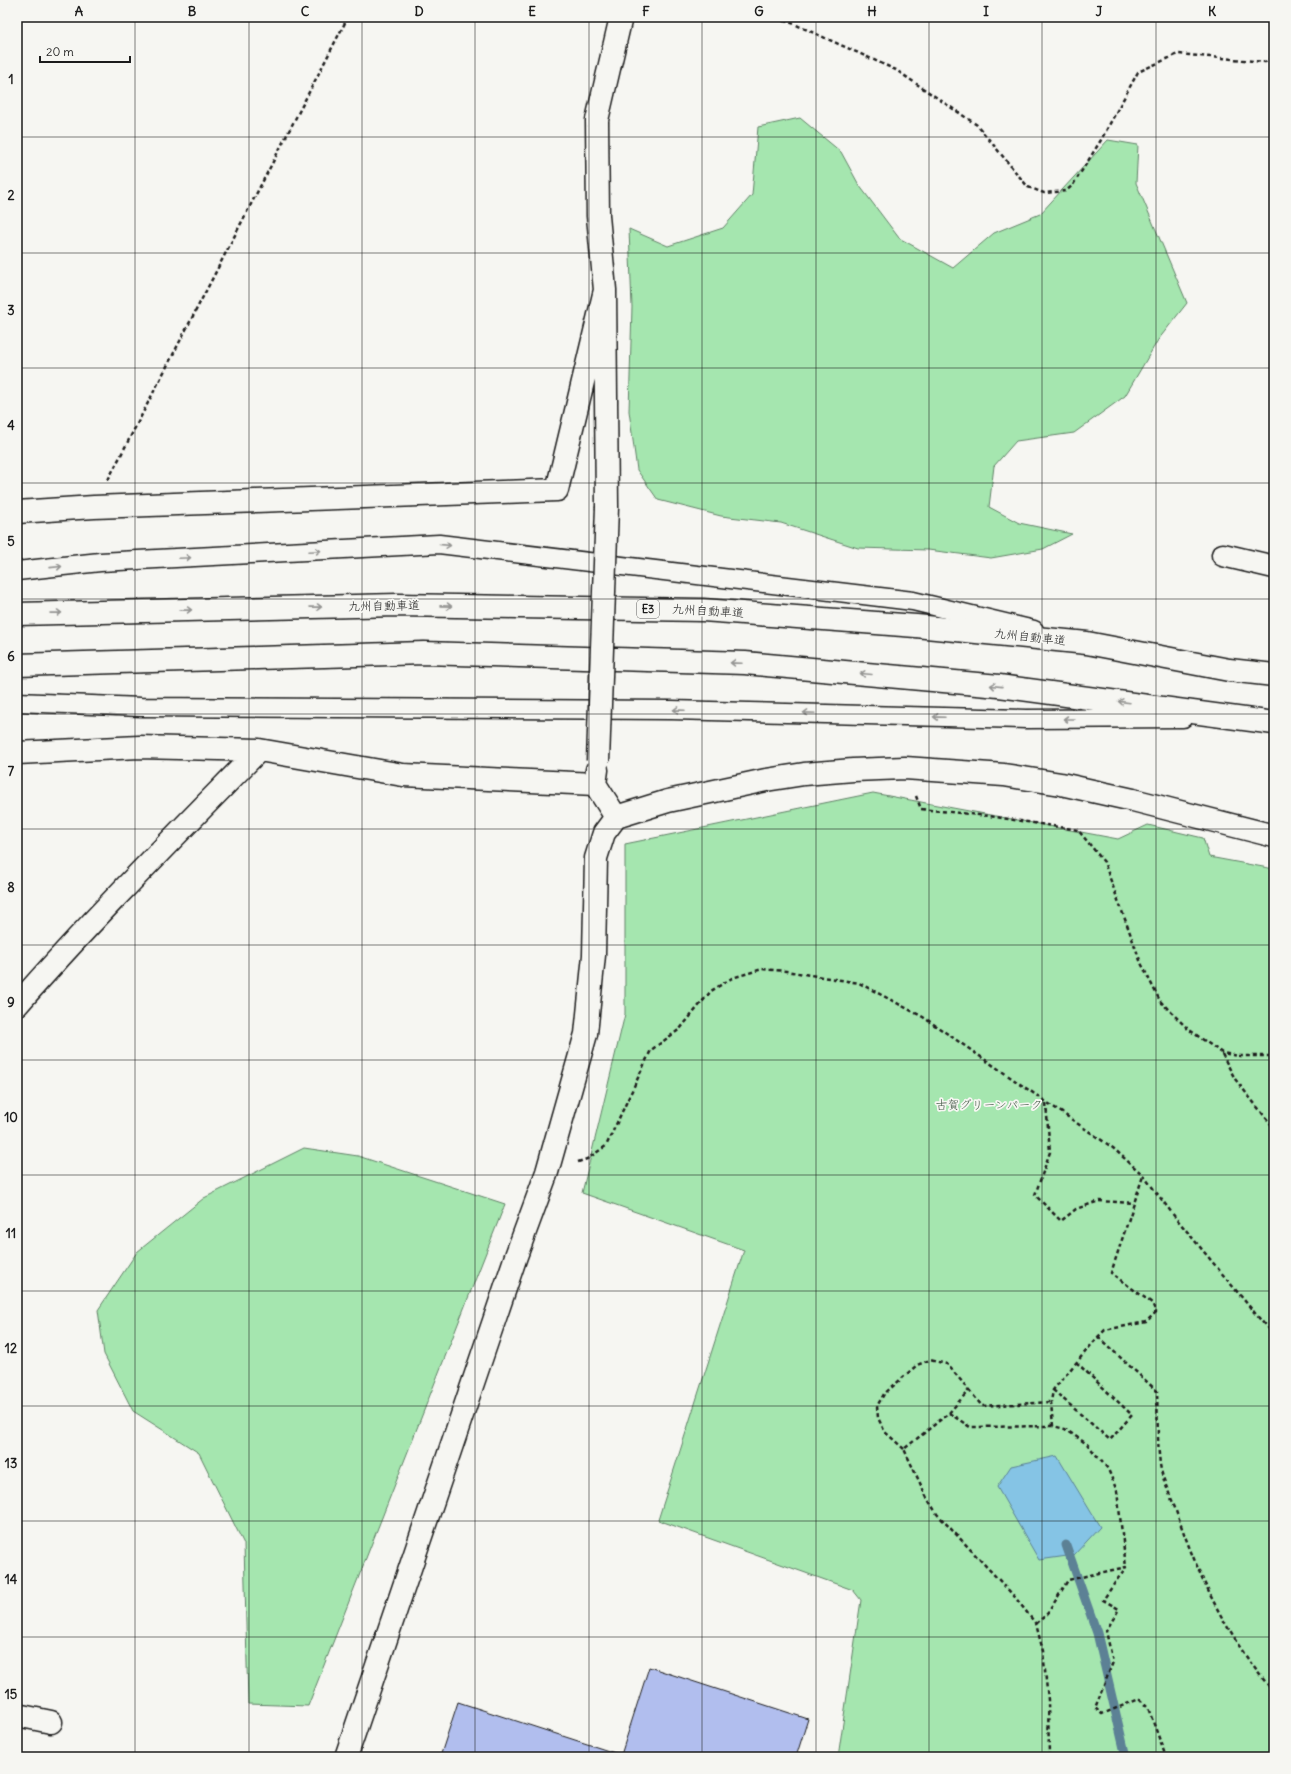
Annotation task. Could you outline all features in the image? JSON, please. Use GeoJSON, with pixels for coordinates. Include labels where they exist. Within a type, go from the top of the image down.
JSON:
{"type":"FeatureCollection","features":[{"type":"Feature","properties":{"kind":"main road"},"geometry":{"type":"LineString","coordinates":[[616,817],[595,784],[598,760],[607,507],[604,290],[598,216],[597,120],[621,17]]}},
{"type":"Feature","properties":{"kind":"main road"},"geometry":{"type":"LineString","coordinates":[[17,512],[94,507],[557,490],[604,290]]}},
{"type":"Feature","properties":{"kind":"main road"},"geometry":{"type":"LineString","coordinates":[[1223,555],[1274,567]]}},
{"type":"Feature","properties":{"kind":"main road","name":"九州自動車道"},"geometry":{"type":"LineString","coordinates":[[17,614],[398,606],[703,610],[908,625],[1087,643],[1229,670],[1274,675]]}},
{"type":"Feature","properties":{"kind":"main road"},"geometry":{"type":"LineString","coordinates":[[17,665],[424,654],[745,664],[999,686],[1248,718],[1274,723]]}},
{"type":"Feature","properties":{"kind":"main road"},"geometry":{"type":"LineString","coordinates":[[17,753],[139,747],[259,750],[403,775],[595,784]]}},
{"type":"Feature","properties":{"kind":"main road"},"geometry":{"type":"LineString","coordinates":[[17,1005],[51,966],[159,852],[259,750]]}},
{"type":"Feature","properties":{"kind":"main road"},"geometry":{"type":"LineString","coordinates":[[346,1757],[516,1256],[547,1172],[586,1034],[594,955],[596,858],[604,832],[616,817],[668,801],[766,780],[839,771],[905,768],[1004,776],[1061,784],[1132,800],[1274,836]]}},
{"type":"Feature","properties":{"kind":"main road"},"geometry":{"type":"LineString","coordinates":[[17,1716],[51,1722]]}},
{"type":"Feature","properties":{"kind":"lane"},"geometry":{"type":"LineString","coordinates":[[17,571],[100,562],[439,544],[913,601],[1087,643]]}},
{"type":"Feature","properties":{"kind":"lane"},"geometry":{"type":"LineString","coordinates":[[17,702],[148,707],[671,710],[1026,719],[1248,718]]}},
{"type":"Feature","properties":{"kind":"path"},"geometry":{"type":"LineString","coordinates":[[94,507],[348,17]]}},
{"type":"Feature","properties":{"kind":"path"},"geometry":{"type":"LineString","coordinates":[[770,17],[792,23],[896,70],[977,125],[1028,187],[1044,193],[1066,191],[1073,185],[1101,140],[1138,72],[1178,54],[1265,62],[1274,56]]}},
{"type":"Feature","properties":{"kind":"path"},"geometry":{"type":"LineString","coordinates":[[905,768],[921,809],[989,816],[1078,830],[1104,862],[1141,963],[1160,1001],[1188,1030],[1222,1053],[1239,1056],[1274,1056]]}},
{"type":"Feature","properties":{"kind":"path"},"geometry":{"type":"LineString","coordinates":[[547,1172],[587,1160],[606,1146],[651,1050],[680,1029],[711,991],[732,978],[762,969],[786,971],[859,983],[923,1017],[1113,1148],[1143,1175],[1175,1217],[1274,1336]]}},
{"type":"Feature","properties":{"kind":"path"},"geometry":{"type":"LineString","coordinates":[[1222,1053],[1235,1079],[1274,1128]]}},
{"type":"Feature","properties":{"kind":"path"},"geometry":{"type":"LineString","coordinates":[[1046,1102],[1050,1152],[1035,1195],[1061,1221],[1076,1209],[1099,1201],[1134,1202]]}},
{"type":"Feature","properties":{"kind":"path"},"geometry":{"type":"LineString","coordinates":[[1053,1426],[1051,1402],[1053,1390],[1098,1337],[1105,1330],[1146,1322],[1156,1312],[1152,1303],[1111,1273],[1143,1175]]}},
{"type":"Feature","properties":{"kind":"path"},"geometry":{"type":"LineString","coordinates":[[1098,1337],[1156,1391],[1160,1466],[1187,1544],[1214,1604],[1238,1646],[1252,1666],[1274,1692]]}},
{"type":"Feature","properties":{"kind":"path"},"geometry":{"type":"LineString","coordinates":[[1049,1757],[1048,1700],[1043,1651],[1036,1624],[1014,1596],[937,1514],[927,1498],[904,1449],[885,1432],[878,1418],[877,1406],[884,1394],[917,1365],[930,1360],[947,1364],[982,1406],[1051,1402]]}},
{"type":"Feature","properties":{"kind":"path"},"geometry":{"type":"LineString","coordinates":[[1053,1390],[1110,1440],[1132,1415],[1076,1362]]}},
{"type":"Feature","properties":{"kind":"path"},"geometry":{"type":"LineString","coordinates":[[904,1449],[949,1413],[969,1390]]}},
{"type":"Feature","properties":{"kind":"path"},"geometry":{"type":"LineString","coordinates":[[949,1413],[970,1427],[1053,1426],[1065,1429],[1087,1444],[1108,1469],[1117,1491],[1126,1567],[1103,1600],[1119,1609],[1106,1631],[1113,1662],[1095,1708],[1102,1714],[1139,1699],[1148,1708],[1166,1757]]}},
{"type":"Feature","properties":{"kind":"path"},"geometry":{"type":"LineString","coordinates":[[1036,1624],[1048,1613],[1068,1580],[1126,1567]]}},
{"type":"Feature","properties":{"kind":"green space"},"geometry":{"type":"Polygon","coordinates":[[[800,118],[841,152],[859,185],[899,238],[953,268],[994,233],[1040,214],[1108,140],[1138,145],[1136,183],[1187,303],[1158,340],[1125,396],[1074,433],[1016,441],[994,466],[989,507],[1019,523],[1072,534],[1043,549],[991,558],[928,550],[858,548],[781,523],[721,516],[658,500],[637,470],[629,411],[632,307],[629,229],[668,246],[723,228],[752,195],[758,127],[800,118]]]}},
{"type":"Feature","properties":{"kind":"green space","name":"古賀グリーンパーク"},"geometry":{"type":"Polygon","coordinates":[[[873,793],[1118,839],[1148,825],[1203,838],[1209,857],[1274,869],[1274,1757],[838,1757],[861,1600],[853,1590],[658,1520],[744,1250],[582,1193],[625,1014],[625,844],[873,793]]]}},
{"type":"Feature","properties":{"kind":"green space"},"geometry":{"type":"Polygon","coordinates":[[[304,1148],[358,1156],[505,1204],[308,1706],[248,1704],[244,1544],[199,1453],[133,1411],[104,1354],[98,1310],[137,1252],[204,1198],[304,1148]]]}},
{"type":"Feature","properties":{"kind":"water"},"geometry":{"type":"Polygon","coordinates":[[[1057,1456],[1100,1527],[1074,1555],[1039,1560],[997,1487],[1011,1466],[1057,1456]]]}},
{"type":"Feature","properties":{"kind":"building"},"geometry":{"type":"Polygon","coordinates":[[[649,1667],[808,1719],[796,1757],[440,1757],[458,1702],[621,1755],[649,1667]]]}},
{"type":"Feature","properties":{"kind":"waterway"},"geometry":{"type":"LineString","coordinates":[[1066,1545],[1097,1633],[1126,1757]]}}]}
